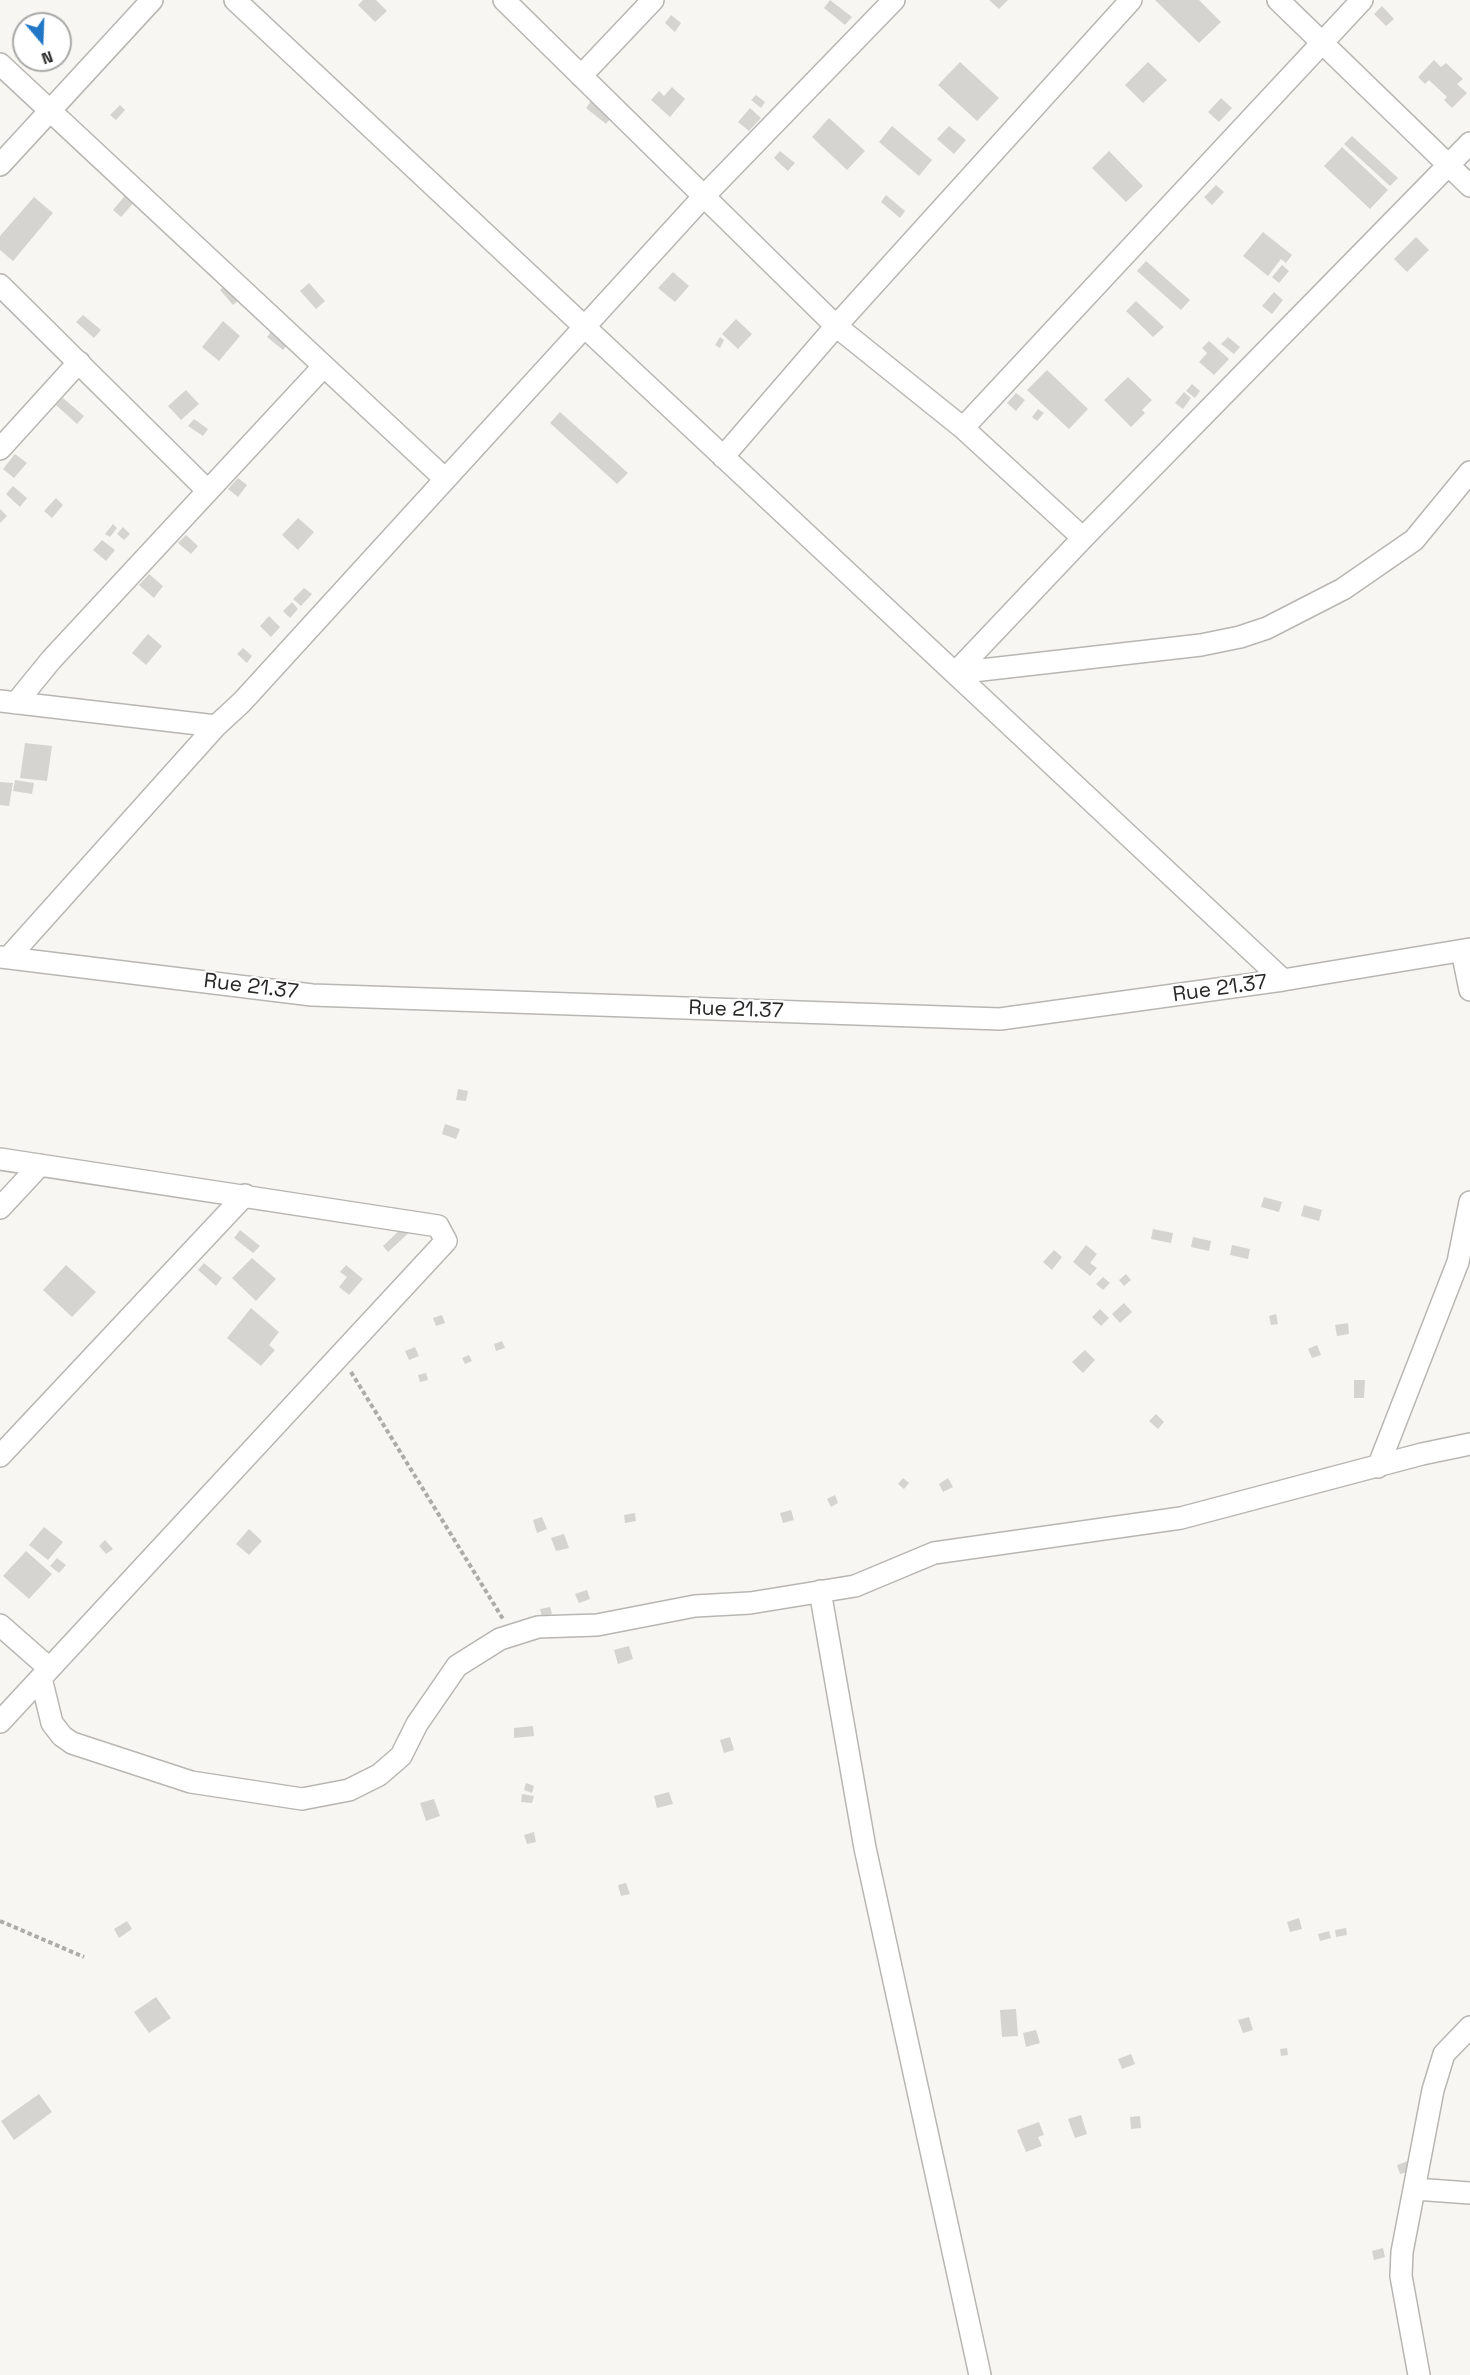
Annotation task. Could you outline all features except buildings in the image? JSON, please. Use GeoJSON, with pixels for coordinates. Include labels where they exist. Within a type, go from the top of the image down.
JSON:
{"type":"FeatureCollection","features":[{"type":"Feature","properties":{"kind":"street"},"geometry":{"type":"LineString","coordinates":[[0,165],[152,0]]}},
{"type":"Feature","properties":{"kind":"street"},"geometry":{"type":"LineString","coordinates":[[235,0],[1283,980]]}},
{"type":"Feature","properties":{"kind":"street"},"geometry":{"type":"LineString","coordinates":[[504,0],[836,326],[963,428],[1083,537]]}},
{"type":"Feature","properties":{"kind":"street"},"geometry":{"type":"LineString","coordinates":[[581,76],[653,0]]}},
{"type":"Feature","properties":{"kind":"street"},"geometry":{"type":"LineString","coordinates":[[4,957],[216,726],[250,693],[704,196],[894,0]]}},
{"type":"Feature","properties":{"kind":"street"},"geometry":{"type":"LineString","coordinates":[[723,457],[836,326],[1131,0]]}},
{"type":"Feature","properties":{"kind":"street"},"geometry":{"type":"LineString","coordinates":[[1278,0],[1470,186]]}},
{"type":"Feature","properties":{"kind":"street"},"geometry":{"type":"LineString","coordinates":[[963,428],[1362,0]]}},
{"type":"Feature","properties":{"kind":"street"},"geometry":{"type":"LineString","coordinates":[[0,64],[444,478]]}},
{"type":"Feature","properties":{"kind":"street"},"geometry":{"type":"LineString","coordinates":[[955,673],[1083,537],[1470,143]]}},
{"type":"Feature","properties":{"kind":"street"},"geometry":{"type":"LineString","coordinates":[[0,285],[208,490]]}},
{"type":"Feature","properties":{"kind":"street"},"geometry":{"type":"LineString","coordinates":[[0,449],[79,362]]}},
{"type":"Feature","properties":{"kind":"street"},"geometry":{"type":"LineString","coordinates":[[8,702],[51,660],[323,367]]}},
{"type":"Feature","properties":{"kind":"street"},"geometry":{"type":"LineString","coordinates":[[955,673],[1201,645],[1240,637],[1267,628],[1343,589],[1414,540],[1470,472]]}},
{"type":"Feature","properties":{"kind":"street"},"geometry":{"type":"LineString","coordinates":[[8,702],[216,726]]}},
{"type":"Feature","properties":{"kind":"street"},"geometry":{"type":"LineString","coordinates":[[1466,950],[1470,990]]}},
{"type":"Feature","properties":{"kind":"street","name":"Rue 21.37"},"geometry":{"type":"LineString","coordinates":[[4,957],[312,995],[1000,1019],[1283,980],[1466,950]]}},
{"type":"Feature","properties":{"kind":"street"},"geometry":{"type":"LineString","coordinates":[[0,1159],[438,1226],[446,1241],[339,1353],[0,1722]]}},
{"type":"Feature","properties":{"kind":"street"},"geometry":{"type":"LineString","coordinates":[[0,1208],[40,1165]]}},
{"type":"Feature","properties":{"kind":"street"},"geometry":{"type":"LineString","coordinates":[[0,1456],[245,1196]]}},
{"type":"Feature","properties":{"kind":"street"},"geometry":{"type":"LineString","coordinates":[[1378,1467],[1458,1262],[1470,1202]]}},
{"type":"Feature","properties":{"kind":"street"},"geometry":{"type":"LineString","coordinates":[[0,1625],[45,1673],[52,1723],[62,1736],[72,1743],[191,1782],[302,1799],[349,1790],[379,1775],[401,1756],[417,1724],[458,1666],[500,1639],[538,1627],[597,1625],[695,1606],[750,1603],[855,1586],[933,1553],[1181,1518],[1470,1444]]}},
{"type":"Feature","properties":{"kind":"street"},"geometry":{"type":"LineString","coordinates":[[820,1591],[865,1848],[980,2375]]}},
{"type":"Feature","properties":{"kind":"street"},"geometry":{"type":"LineString","coordinates":[[1419,2375],[1401,2276],[1402,2252],[1433,2090],[1444,2054],[1470,2027]]}},
{"type":"Feature","properties":{"kind":"street"},"geometry":{"type":"LineString","coordinates":[[1415,2189],[1470,2193]]}},
{"type":"Feature","properties":{"kind":"path"},"geometry":{"type":"LineString","coordinates":[[339,1353],[513,1635]]}},
{"type":"Feature","properties":{"kind":"path"},"geometry":{"type":"LineString","coordinates":[[0,1921],[84,1957]]}}]}
